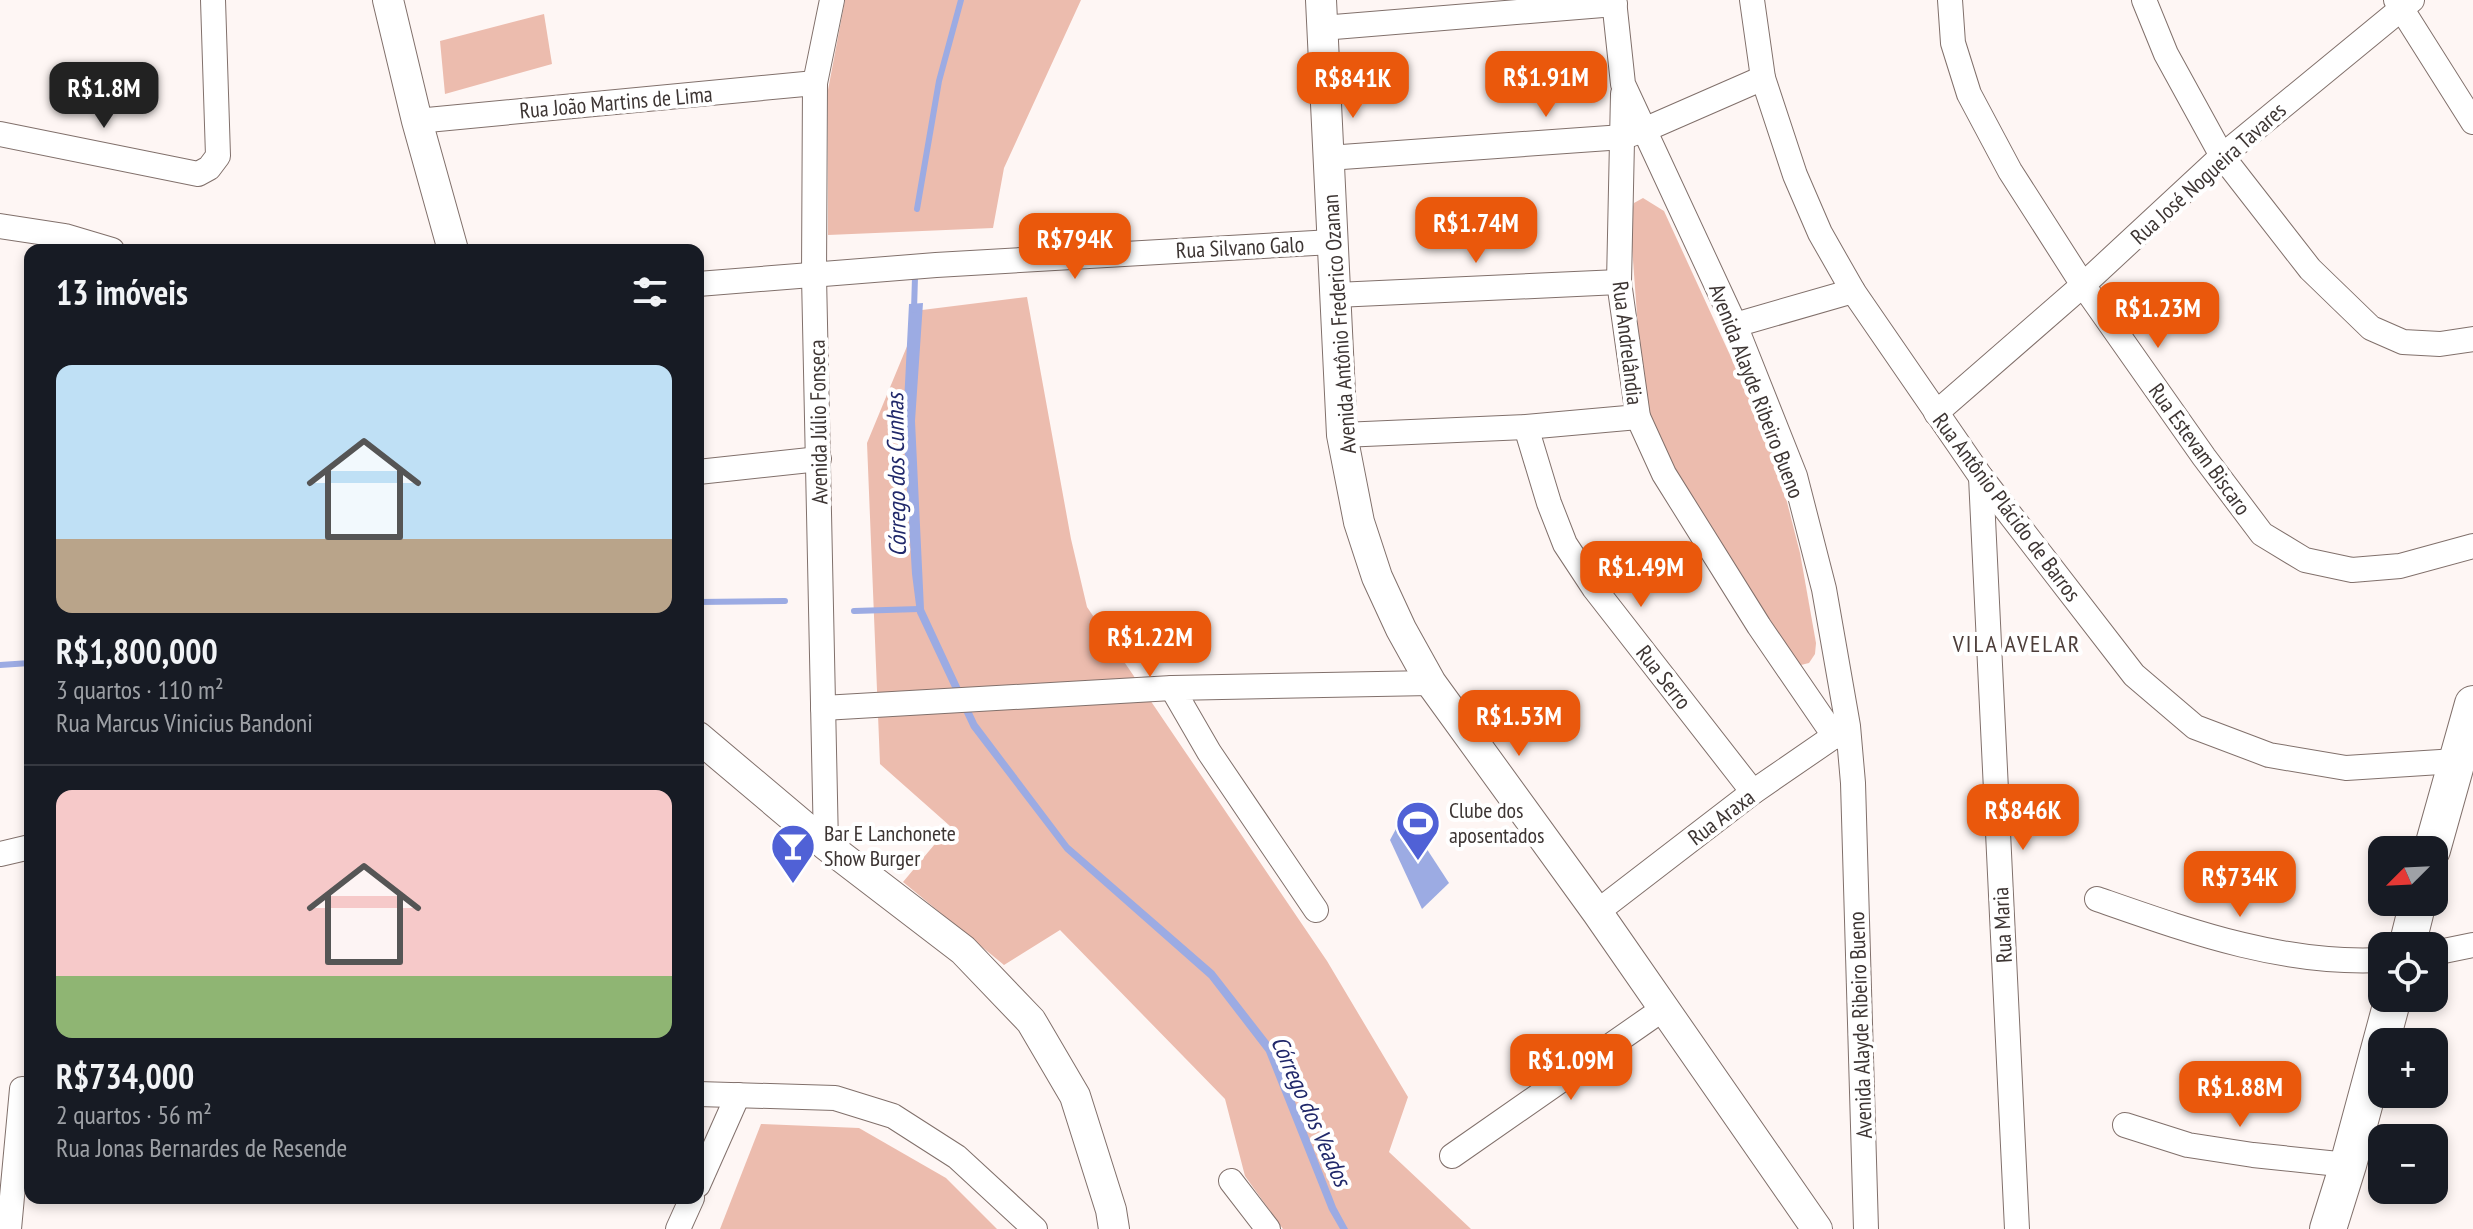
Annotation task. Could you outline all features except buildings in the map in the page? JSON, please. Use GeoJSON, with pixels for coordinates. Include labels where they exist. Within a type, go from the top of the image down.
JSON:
{"type":"FeatureCollection","features":[{"type":"Feature","properties":{"kind":"main road"},"geometry":{"type":"LineString","coordinates":[[2437,836],[2464,758],[2473,704]]}},
{"type":"Feature","properties":{"kind":"main road"},"geometry":{"type":"LineString","coordinates":[[2328,1229],[2389,1012]]}},
{"type":"Feature","properties":{"kind":"street"},"geometry":{"type":"LineString","coordinates":[[0,134],[198,174],[209,168],[218,156],[213,0]]}},
{"type":"Feature","properties":{"kind":"street"},"geometry":{"type":"LineString","coordinates":[[388,0],[451,244]]}},
{"type":"Feature","properties":{"kind":"street","name":"Avenida Júlio Fonseca"},"geometry":{"type":"LineString","coordinates":[[826,845],[814,276],[815,83],[832,0]]}},
{"type":"Feature","properties":{"kind":"street","name":"Rua Antônio Plácido de Barros"},"geometry":{"type":"LineString","coordinates":[[1752,0],[1763,78],[1795,175],[1820,233],[1853,291],[1981,477],[2134,675],[2195,727],[2269,755],[2346,768],[2464,758]]}},
{"type":"Feature","properties":{"kind":"street","name":"Rua Estevam Biscaro"},"geometry":{"type":"LineString","coordinates":[[1950,0],[1953,43],[1969,94],[2010,171],[2083,285],[2262,534],[2305,560],[2352,570],[2400,566],[2473,546]]}},
{"type":"Feature","properties":{"kind":"street"},"geometry":{"type":"LineString","coordinates":[[2144,0],[2166,54],[2222,156],[2310,269],[2371,328],[2403,342],[2440,344],[2473,339]]}},
{"type":"Feature","properties":{"kind":"street"},"geometry":{"type":"LineString","coordinates":[[1322,14],[1614,2]]}},
{"type":"Feature","properties":{"kind":"street","name":"Avenida Alayde Ribeiro Bueno"},"geometry":{"type":"LineString","coordinates":[[1614,2],[1623,84],[1634,134],[1735,325],[1795,476],[1824,589],[1853,799],[1866,1229]]}},
{"type":"Feature","properties":{"kind":"street"},"geometry":{"type":"LineString","coordinates":[[2403,3],[2473,122]]}},
{"type":"Feature","properties":{"kind":"street","name":"Rua José Nogueira Tavares"},"geometry":{"type":"LineString","coordinates":[[1936,413],[2083,285],[2222,156],[2403,3]]}},
{"type":"Feature","properties":{"kind":"street","name":"Avenida Antônio Frederico Ozanan"},"geometry":{"type":"LineString","coordinates":[[1322,14],[1342,435],[1359,522],[1377,577],[1431,683],[1597,912],[1817,1229]]}},
{"type":"Feature","properties":{"kind":"street"},"geometry":{"type":"LineString","coordinates":[[1328,158],[1634,134],[1763,78]]}},
{"type":"Feature","properties":{"kind":"street","name":"Rua João Martins de Lima"},"geometry":{"type":"LineString","coordinates":[[417,121],[815,83]]}},
{"type":"Feature","properties":{"kind":"street","name":"Rua Andrelândia"},"geometry":{"type":"LineString","coordinates":[[1634,134],[1619,282],[1638,417],[1671,487],[1759,626],[1842,732]]}},
{"type":"Feature","properties":{"kind":"street"},"geometry":{"type":"LineString","coordinates":[[0,226],[65,236],[92,244]]}},
{"type":"Feature","properties":{"kind":"street","name":"Rua Silvano Galo"},"geometry":{"type":"LineString","coordinates":[[704,284],[936,265],[1332,242]]}},
{"type":"Feature","properties":{"kind":"street"},"geometry":{"type":"LineString","coordinates":[[1336,295],[1619,282]]}},
{"type":"Feature","properties":{"kind":"street"},"geometry":{"type":"LineString","coordinates":[[1735,325],[1853,291]]}},
{"type":"Feature","properties":{"kind":"street"},"geometry":{"type":"LineString","coordinates":[[1342,435],[1526,427],[1638,417]]}},
{"type":"Feature","properties":{"kind":"street","name":"Rua Serro"},"geometry":{"type":"LineString","coordinates":[[1526,427],[1565,544],[1594,588],[1753,792]]}},
{"type":"Feature","properties":{"kind":"street"},"geometry":{"type":"LineString","coordinates":[[704,471],[819,459]]}},
{"type":"Feature","properties":{"kind":"street","name":"Rua Maria"},"geometry":{"type":"LineString","coordinates":[[1981,477],[2017,1229]]}},
{"type":"Feature","properties":{"kind":"street"},"geometry":{"type":"LineString","coordinates":[[823,708],[1172,688],[1431,683]]}},
{"type":"Feature","properties":{"kind":"street"},"geometry":{"type":"LineString","coordinates":[[1172,688],[1209,752],[1316,910]]}},
{"type":"Feature","properties":{"kind":"street","name":"Rua Araxa"},"geometry":{"type":"LineString","coordinates":[[1597,912],[1753,792],[1842,732]]}},
{"type":"Feature","properties":{"kind":"street"},"geometry":{"type":"LineString","coordinates":[[704,742],[826,845],[963,950],[1031,1021],[1075,1096],[1111,1210],[1114,1229]]}},
{"type":"Feature","properties":{"kind":"street"},"geometry":{"type":"LineString","coordinates":[[0,854],[24,848]]}},
{"type":"Feature","properties":{"kind":"street"},"geometry":{"type":"LineString","coordinates":[[2097,899],[2203,935],[2285,955],[2368,961]]}},
{"type":"Feature","properties":{"kind":"street"},"geometry":{"type":"LineString","coordinates":[[2448,950],[2473,945]]}},
{"type":"Feature","properties":{"kind":"street"},"geometry":{"type":"LineString","coordinates":[[1452,1156],[1663,1009]]}},
{"type":"Feature","properties":{"kind":"street"},"geometry":{"type":"LineString","coordinates":[[9,1229],[17,1089]]}},
{"type":"Feature","properties":{"kind":"street"},"geometry":{"type":"LineString","coordinates":[[704,1094],[835,1098],[893,1116],[957,1157],[1035,1229]]}},
{"type":"Feature","properties":{"kind":"street"},"geometry":{"type":"LineString","coordinates":[[704,1172],[738,1095]]}},
{"type":"Feature","properties":{"kind":"street"},"geometry":{"type":"LineString","coordinates":[[2125,1125],[2188,1145],[2348,1165]]}},
{"type":"Feature","properties":{"kind":"street"},"geometry":{"type":"LineString","coordinates":[[1231,1181],[1268,1229]]}},
{"type":"Feature","properties":{"kind":"street"},"geometry":{"type":"LineString","coordinates":[[678,1229],[689,1204]]}},
{"type":"Feature","properties":{"kind":"shaded area"},"geometry":{"type":"Polygon","coordinates":[[[845,0],[1081,0],[1004,168],[993,228],[828,235],[828,90],[845,0]]]}},
{"type":"Feature","properties":{"kind":"shaded area"},"geometry":{"type":"Polygon","coordinates":[[[544,14],[552,64],[445,94],[440,41],[544,14]]]}},
{"type":"Feature","properties":{"kind":"shaded area"},"geometry":{"type":"Polygon","coordinates":[[[1643,198],[1664,211],[1774,451],[1800,553],[1816,643],[1815,654],[1809,663],[1801,665],[1796,659],[1671,472],[1643,397],[1630,219],[1634,203],[1643,198]]]}},
{"type":"Feature","properties":{"kind":"shaded area"},"geometry":{"type":"Polygon","coordinates":[[[1027,297],[1071,539],[1087,607],[1327,961],[1408,1097],[1389,1152],[1471,1229],[1283,1229],[1245,1176],[1225,1099],[1060,930],[1004,965],[903,882],[950,826],[880,764],[867,443],[922,310],[1027,297]]]}},
{"type":"Feature","properties":{"kind":"shaded area"},"geometry":{"type":"Polygon","coordinates":[[[761,1124],[859,1128],[946,1178],[997,1229],[720,1229],[761,1124]]]}},
{"type":"Feature","properties":{"kind":"water"},"geometry":{"type":"Polygon","coordinates":[[[923,303],[915,421],[924,609],[977,723],[1069,845],[1214,971],[1274,1048],[1336,1207],[1348,1229],[1340,1229],[1329,1210],[1266,1052],[1209,978],[1065,851],[971,728],[917,613],[903,423],[909,304],[923,303]]]}},
{"type":"Feature","properties":{"kind":"water","name":"Clube dos aposentados"},"geometry":{"type":"Polygon","coordinates":[[[1404,814],[1449,883],[1422,909],[1390,840],[1404,814]]]}},
{"type":"Feature","properties":{"kind":"waterway","name":"Córrego dos Cunhas"},"geometry":{"type":"LineString","coordinates":[[917,209],[939,81],[961,0]]}},
{"type":"Feature","properties":{"kind":"waterway","name":"Córrego dos Cunhas"},"geometry":{"type":"LineString","coordinates":[[914,310],[915,277]]}},
{"type":"Feature","properties":{"kind":"waterway"},"geometry":{"type":"LineString","coordinates":[[704,602],[785,601]]}},
{"type":"Feature","properties":{"kind":"waterway"},"geometry":{"type":"LineString","coordinates":[[854,611],[919,609]]}},
{"type":"Feature","properties":{"kind":"waterway"},"geometry":{"type":"LineString","coordinates":[[0,665],[24,663]]}},
{"type":"Feature","properties":{"kind":"place","name":"Clube dos aposentados"},"geometry":{"type":"Point","coordinates":[1418,862]}},
{"type":"Feature","properties":{"kind":"place","name":"Bar E Lanchonete Show Burger"},"geometry":{"type":"Point","coordinates":[793,885]}},
{"type":"Feature","properties":{"kind":"district","name":"VILA AVELAR"},"geometry":{"type":"Point","coordinates":[2017,643]}},
{"type":"Feature","properties":{"kind":"water label","name":"Córrego dos Veados"},"geometry":{"type":"Point","coordinates":[1311,1111]}}]}
